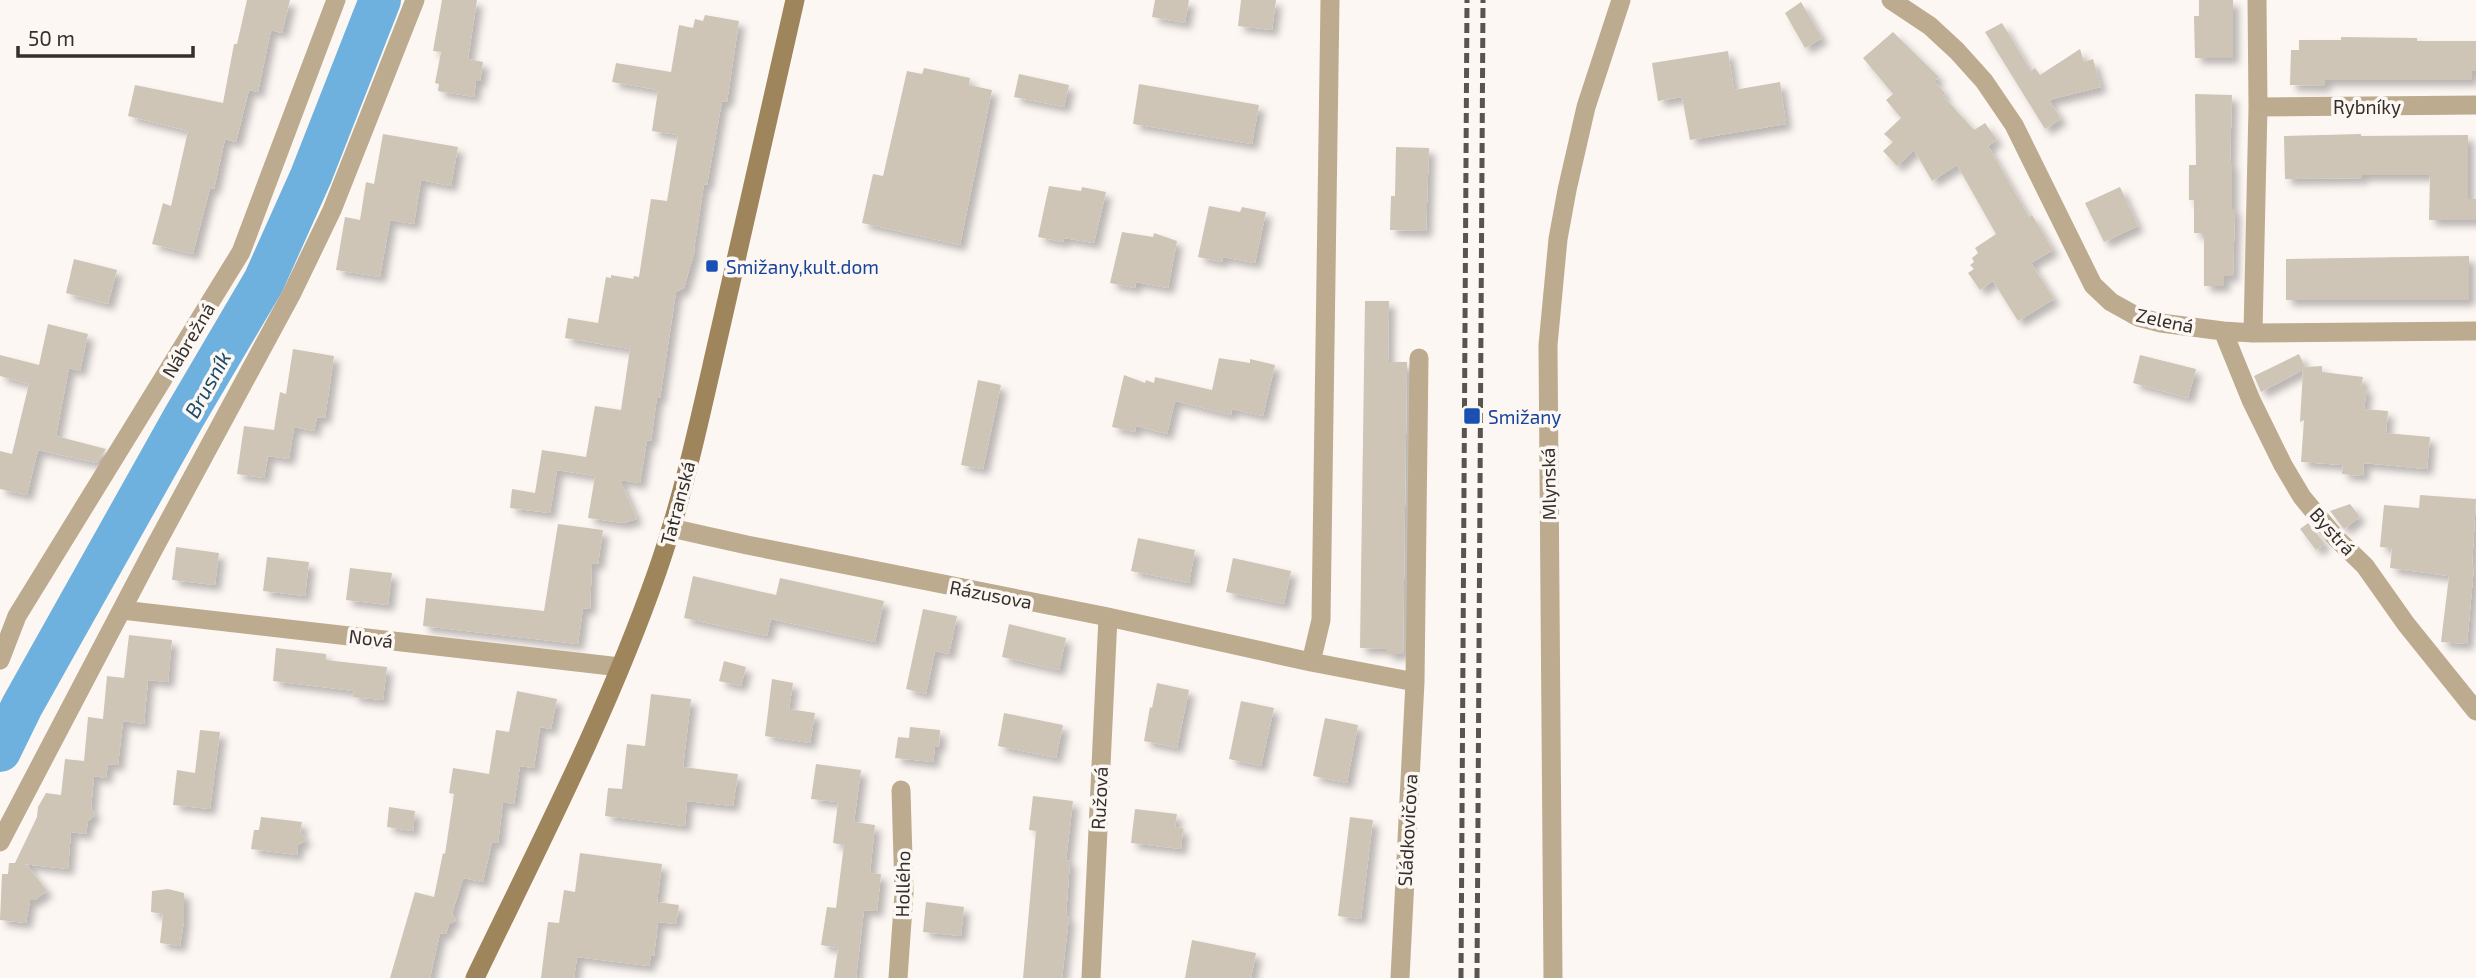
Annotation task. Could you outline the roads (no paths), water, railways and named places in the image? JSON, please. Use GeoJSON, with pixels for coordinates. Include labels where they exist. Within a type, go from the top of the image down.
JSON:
{"type":"FeatureCollection","features":[{"type":"Feature","properties":{"kind":"main road","name":"Tatranská"},"geometry":{"type":"LineString","coordinates":[[475,978],[620,667],[657,572],[700,416],[795,0]]}},
{"type":"Feature","properties":{"kind":"street","name":"Nábrežná"},"geometry":{"type":"LineString","coordinates":[[0,660],[9,615],[241,252],[337,0]]}},
{"type":"Feature","properties":{"kind":"street"},"geometry":{"type":"LineString","coordinates":[[0,842],[309,258],[332,210],[415,0]]}},
{"type":"Feature","properties":{"kind":"street"},"geometry":{"type":"LineString","coordinates":[[1311,662],[1321,620],[1331,0]]}},
{"type":"Feature","properties":{"kind":"street","name":"Mlynská"},"geometry":{"type":"LineString","coordinates":[[1553,978],[1548,345],[1553,280],[1567,190],[1586,107],[1621,0]]}},
{"type":"Feature","properties":{"kind":"street","name":"Zelená"},"geometry":{"type":"LineString","coordinates":[[1891,0],[1930,26],[1984,81],[2014,125],[2080,256],[2085,273],[2103,296],[2124,311],[2161,323],[2253,333],[2476,331]]}},
{"type":"Feature","properties":{"kind":"street"},"geometry":{"type":"LineString","coordinates":[[2253,333],[2258,107],[2257,0]]}},
{"type":"Feature","properties":{"kind":"street","name":"Rybníky"},"geometry":{"type":"LineString","coordinates":[[2258,107],[2476,105]]}},
{"type":"Feature","properties":{"kind":"street","name":"Bystrá"},"geometry":{"type":"LineString","coordinates":[[2223,331],[2251,400],[2302,497],[2336,538],[2365,566],[2406,624],[2476,711]]}},
{"type":"Feature","properties":{"kind":"street","name":"Sládkovičova"},"geometry":{"type":"LineString","coordinates":[[1400,978],[1415,682],[1419,358]]}},
{"type":"Feature","properties":{"kind":"street","name":"Rázusova"},"geometry":{"type":"LineString","coordinates":[[671,528],[1415,682]]}},
{"type":"Feature","properties":{"kind":"street","name":"Nová"},"geometry":{"type":"LineString","coordinates":[[122,610],[620,667]]}},
{"type":"Feature","properties":{"kind":"street","name":"Ružová"},"geometry":{"type":"LineString","coordinates":[[1091,978],[1108,617]]}},
{"type":"Feature","properties":{"kind":"street","name":"Hollého"},"geometry":{"type":"LineString","coordinates":[[898,978],[904,893],[901,790]]}},
{"type":"Feature","properties":{"kind":"waterway","name":"Brusník"},"geometry":{"type":"LineString","coordinates":[[0,751],[22,706],[184,417],[264,281],[311,176],[380,0]]}},
{"type":"Feature","properties":{"kind":"railway"},"geometry":{"type":"LineString","coordinates":[[1461,978],[1467,0]]}},
{"type":"Feature","properties":{"kind":"railway"},"geometry":{"type":"LineString","coordinates":[[1477,978],[1483,0]]}},
{"type":"Feature","properties":{"kind":"place","name":"Smižany,kult.dom"},"geometry":{"type":"Point","coordinates":[712,266]}},
{"type":"Feature","properties":{"kind":"place","name":"Smižany"},"geometry":{"type":"Point","coordinates":[1472,416]}}]}
